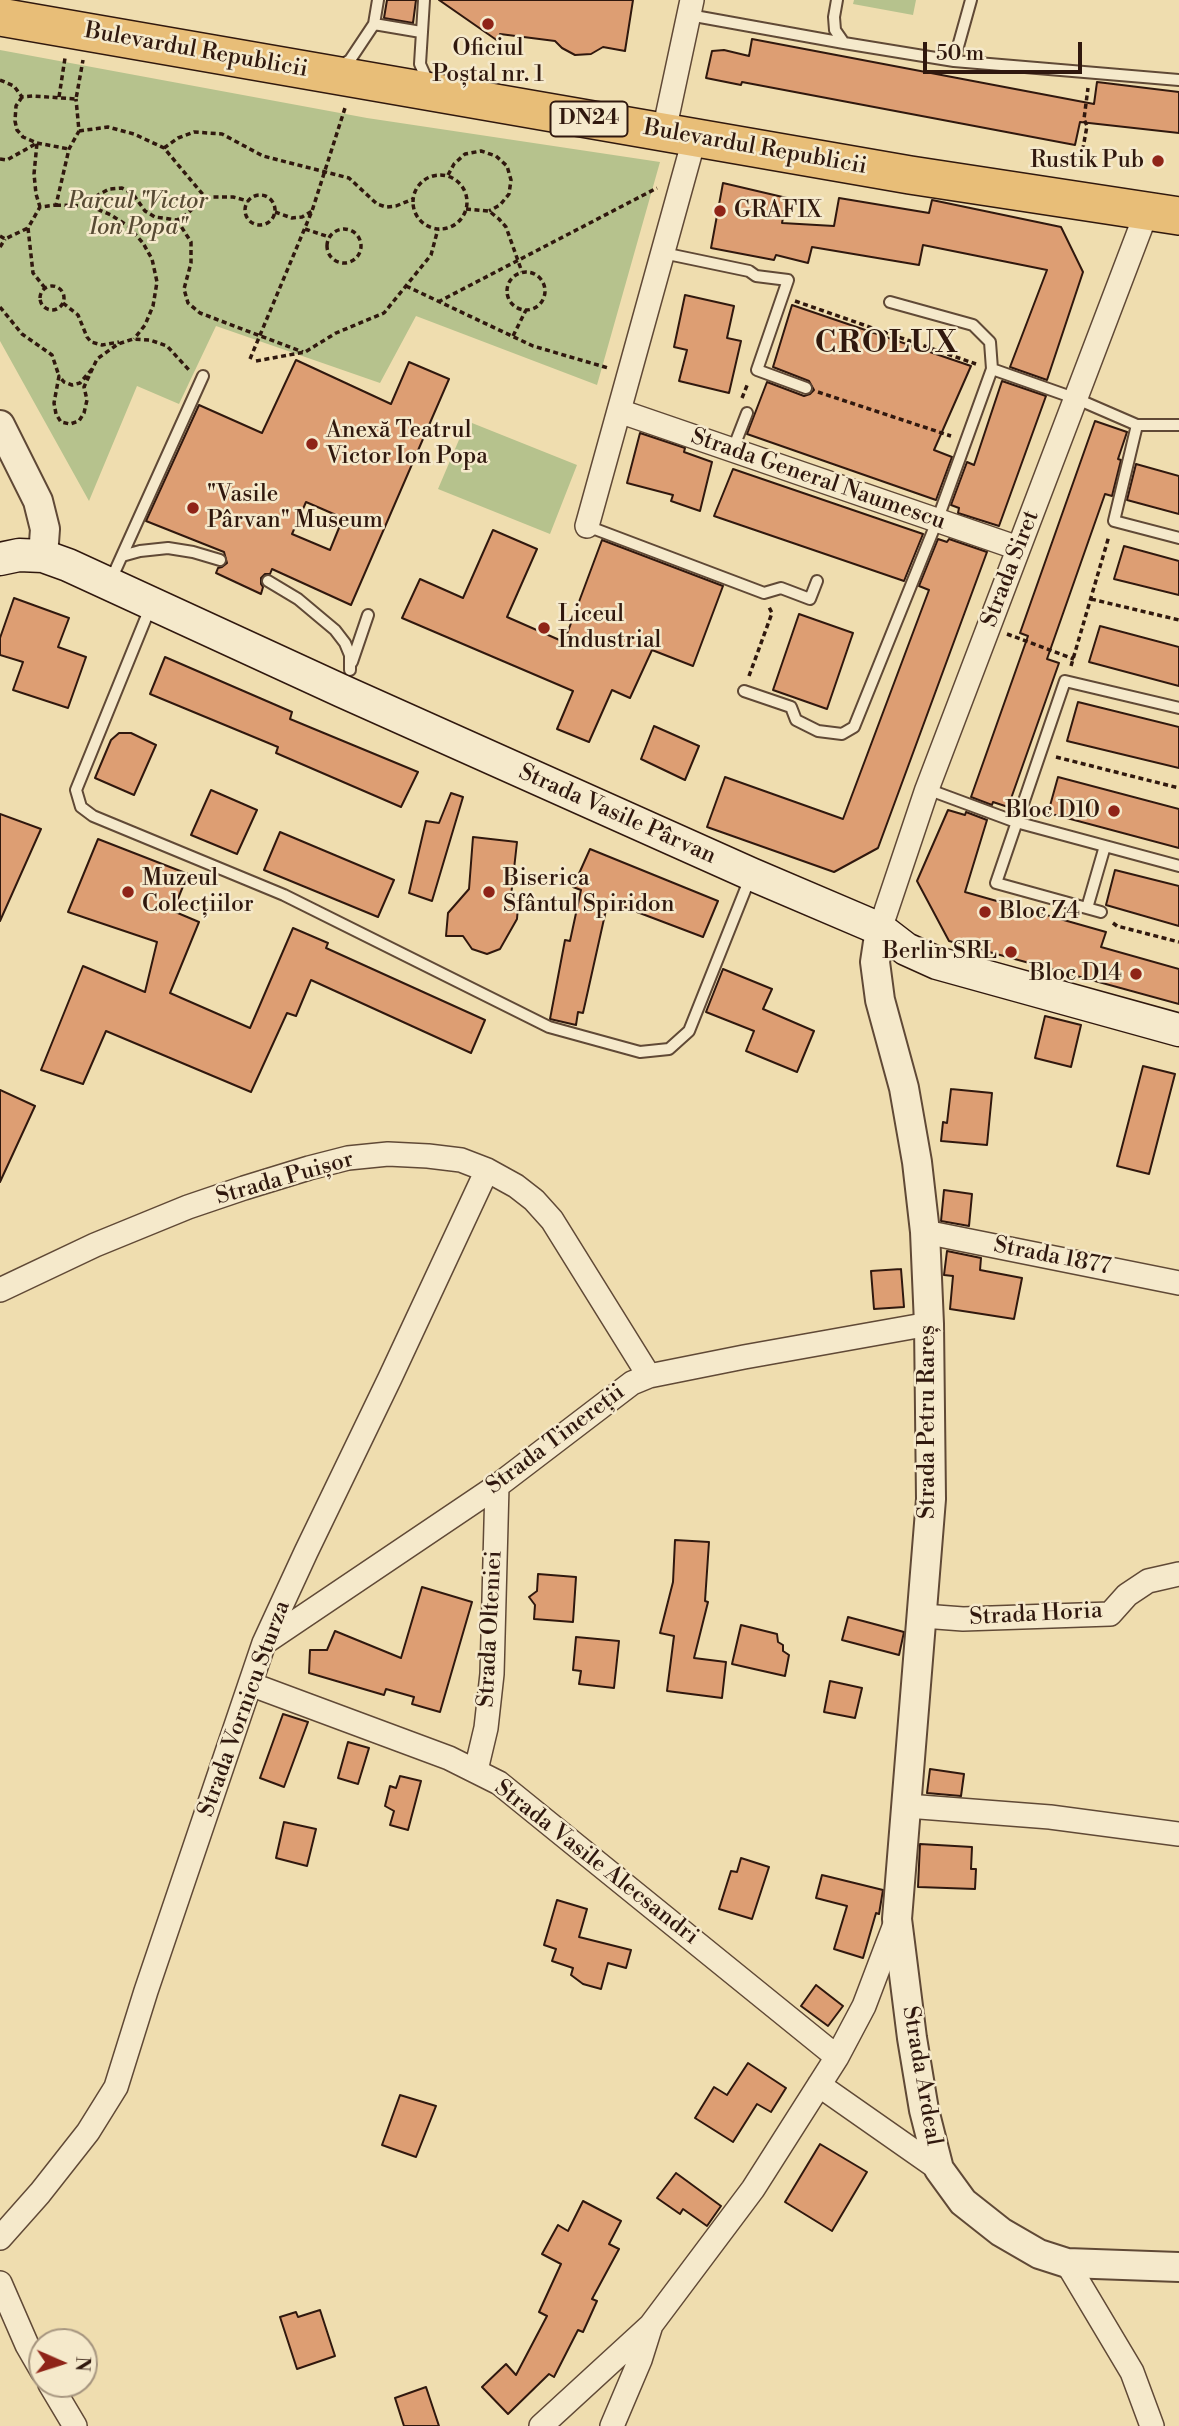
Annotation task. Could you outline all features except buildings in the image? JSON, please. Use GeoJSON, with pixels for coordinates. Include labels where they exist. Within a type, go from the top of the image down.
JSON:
{"type":"FeatureCollection","features":[{"type":"Feature","properties":{"kind":"main road","name":"Bulevardul Republicii"},"geometry":{"type":"LineString","coordinates":[[0,17],[910,175],[1163,214]]}},
{"type":"Feature","properties":{"kind":"main road"},"geometry":{"type":"LineString","coordinates":[[0,559],[19,555],[55,560]]}},
{"type":"Feature","properties":{"kind":"main road","name":"Strada Vasile Pârvan"},"geometry":{"type":"LineString","coordinates":[[55,560],[152,605],[346,681],[751,874],[880,929],[906,949],[937,963],[1179,1030]]}},
{"type":"Feature","properties":{"kind":"street"},"geometry":{"type":"LineString","coordinates":[[587,526],[662,253],[680,134],[691,8]]}},
{"type":"Feature","properties":{"kind":"street","name":"Strada Siret"},"geometry":{"type":"LineString","coordinates":[[880,929],[927,789],[1018,548],[1077,399],[1163,214]]}},
{"type":"Feature","properties":{"kind":"street","name":"Strada General Naumescu"},"geometry":{"type":"LineString","coordinates":[[618,411],[1018,548]]}},
{"type":"Feature","properties":{"kind":"street"},"geometry":{"type":"LineString","coordinates":[[0,425],[38,501],[55,560]]}},
{"type":"Feature","properties":{"kind":"street","name":"Strada Petru Rareș"},"geometry":{"type":"LineString","coordinates":[[880,929],[875,962],[880,1000],[904,1088],[917,1161],[925,1232],[929,1324],[931,1499],[897,1919]]}},
{"type":"Feature","properties":{"kind":"street","name":"Strada Puișor"},"geometry":{"type":"LineString","coordinates":[[0,1290],[95,1245],[188,1207],[309,1168],[348,1158],[388,1154],[461,1160],[516,1186],[534,1200],[552,1220],[649,1376]]}},
{"type":"Feature","properties":{"kind":"street","name":"Strada Vornicu Sturza"},"geometry":{"type":"LineString","coordinates":[[0,2238],[88,2132],[116,2087],[146,1990],[264,1643],[487,1170]]}},
{"type":"Feature","properties":{"kind":"street","name":"Strada 1877"},"geometry":{"type":"LineString","coordinates":[[925,1232],[1179,1283]]}},
{"type":"Feature","properties":{"kind":"street","name":"Strada Tinereții"},"geometry":{"type":"LineString","coordinates":[[264,1643],[496,1486],[632,1383],[649,1376],[929,1324]]}},
{"type":"Feature","properties":{"kind":"street","name":"Strada Olteniei"},"geometry":{"type":"LineString","coordinates":[[476,1770],[486,1728],[492,1674],[496,1486]]}},
{"type":"Feature","properties":{"kind":"street","name":"Strada Horia"},"geometry":{"type":"LineString","coordinates":[[923,1616],[963,1619],[1110,1614],[1127,1595],[1148,1581],[1179,1574]]}},
{"type":"Feature","properties":{"kind":"street","name":"Strada Vasile Alecsandri"},"geometry":{"type":"LineString","coordinates":[[250,1684],[409,1743],[476,1770],[499,1783],[836,2057]]}},
{"type":"Feature","properties":{"kind":"street"},"geometry":{"type":"LineString","coordinates":[[906,1806],[1050,1817],[1179,1834]]}},
{"type":"Feature","properties":{"kind":"street"},"geometry":{"type":"LineString","coordinates":[[541,2426],[651,2325],[753,2189],[836,2057],[864,2006],[897,1919]]}},
{"type":"Feature","properties":{"kind":"street","name":"Strada Ardeal"},"geometry":{"type":"LineString","coordinates":[[897,1919],[922,2098],[939,2169],[963,2202],[1001,2232],[1039,2254],[1067,2263],[1179,2267]]}},
{"type":"Feature","properties":{"kind":"street"},"geometry":{"type":"LineString","coordinates":[[819,2085],[939,2169]]}},
{"type":"Feature","properties":{"kind":"street"},"geometry":{"type":"LineString","coordinates":[[1067,2263],[1132,2372],[1152,2426]]}},
{"type":"Feature","properties":{"kind":"street"},"geometry":{"type":"LineString","coordinates":[[0,2283],[28,2348]]}},
{"type":"Feature","properties":{"kind":"street"},"geometry":{"type":"LineString","coordinates":[[612,2426],[640,2360],[651,2325]]}},
{"type":"Feature","properties":{"kind":"street"},"geometry":{"type":"LineString","coordinates":[[58,2398],[75,2426]]}},
{"type":"Feature","properties":{"kind":"lane"},"geometry":{"type":"LineString","coordinates":[[837,0],[835,30],[844,43]]}},
{"type":"Feature","properties":{"kind":"lane"},"geometry":{"type":"LineString","coordinates":[[954,61],[971,0]]}},
{"type":"Feature","properties":{"kind":"lane"},"geometry":{"type":"LineString","coordinates":[[421,1],[418,16],[421,32],[420,64],[433,93]]}},
{"type":"Feature","properties":{"kind":"lane"},"geometry":{"type":"LineString","coordinates":[[329,74],[350,60],[374,24],[380,7]]}},
{"type":"Feature","properties":{"kind":"lane"},"geometry":{"type":"LineString","coordinates":[[691,8],[844,43],[954,61],[1179,80]]}},
{"type":"Feature","properties":{"kind":"lane"},"geometry":{"type":"LineString","coordinates":[[374,24],[421,32]]}},
{"type":"Feature","properties":{"kind":"lane"},"geometry":{"type":"LineString","coordinates":[[662,253],[749,271],[756,276],[788,280],[757,370],[806,388]]}},
{"type":"Feature","properties":{"kind":"lane"},"geometry":{"type":"LineString","coordinates":[[744,691],[791,707],[796,720],[818,731],[842,734],[854,727],[937,521],[992,369],[990,342],[973,326],[890,302]]}},
{"type":"Feature","properties":{"kind":"lane"},"geometry":{"type":"LineString","coordinates":[[992,369],[1077,399],[1137,425],[1179,425]]}},
{"type":"Feature","properties":{"kind":"lane"},"geometry":{"type":"LineString","coordinates":[[108,585],[203,376]]}},
{"type":"Feature","properties":{"kind":"lane"},"geometry":{"type":"LineString","coordinates":[[733,449],[747,413]]}},
{"type":"Feature","properties":{"kind":"lane"},"geometry":{"type":"LineString","coordinates":[[1137,425],[1114,520],[1179,538]]}},
{"type":"Feature","properties":{"kind":"lane"},"geometry":{"type":"LineString","coordinates":[[587,526],[764,593],[781,588],[810,599],[817,581]]}},
{"type":"Feature","properties":{"kind":"lane"},"geometry":{"type":"LineString","coordinates":[[122,556],[168,548],[220,560]]}},
{"type":"Feature","properties":{"kind":"lane"},"geometry":{"type":"LineString","coordinates":[[268,581],[298,598],[345,643],[350,655],[346,681]]}},
{"type":"Feature","properties":{"kind":"lane"},"geometry":{"type":"LineString","coordinates":[[152,605],[76,790],[81,807],[93,816],[284,895],[549,1027],[640,1052],[669,1049],[689,1031],[751,874]]}},
{"type":"Feature","properties":{"kind":"lane"},"geometry":{"type":"LineString","coordinates":[[346,681],[369,615]]}},
{"type":"Feature","properties":{"kind":"lane"},"geometry":{"type":"LineString","coordinates":[[1101,912],[996,883],[1065,681],[1179,708]]}},
{"type":"Feature","properties":{"kind":"lane"},"geometry":{"type":"LineString","coordinates":[[927,789],[1016,822],[1179,866]]}},
{"type":"Feature","properties":{"kind":"lane"},"geometry":{"type":"LineString","coordinates":[[1087,908],[1105,846]]}},
{"type":"Feature","properties":{"kind":"path"},"geometry":{"type":"LineString","coordinates":[[58,97],[66,57]]}},
{"type":"Feature","properties":{"kind":"path"},"geometry":{"type":"LineString","coordinates":[[56,205],[69,149],[79,131],[76,99],[83,60]]}},
{"type":"Feature","properties":{"kind":"path"},"geometry":{"type":"LineString","coordinates":[[1085,166],[1081,159],[1087,126],[1084,119],[1090,72]]}},
{"type":"Feature","properties":{"kind":"path"},"geometry":{"type":"LineString","coordinates":[[0,80],[14,86],[22,97]]}},
{"type":"Feature","properties":{"kind":"path"},"geometry":{"type":"LineString","coordinates":[[22,97],[76,99]]}},
{"type":"Feature","properties":{"kind":"path"},"geometry":{"type":"LineString","coordinates":[[22,97],[16,106],[15,121],[17,130],[23,137],[37,143],[69,149]]}},
{"type":"Feature","properties":{"kind":"path"},"geometry":{"type":"LineString","coordinates":[[250,359],[312,211],[345,108]]}},
{"type":"Feature","properties":{"kind":"path"},"geometry":{"type":"LineString","coordinates":[[79,131],[108,127],[134,134],[163,148],[205,197]]}},
{"type":"Feature","properties":{"kind":"path"},"geometry":{"type":"LineString","coordinates":[[163,148],[194,132],[222,134],[263,156],[349,178],[377,204],[396,206],[413,199]]}},
{"type":"Feature","properties":{"kind":"path"},"geometry":{"type":"LineString","coordinates":[[0,159],[7,160],[37,143]]}},
{"type":"Feature","properties":{"kind":"path"},"geometry":{"type":"LineString","coordinates":[[37,143],[34,174],[40,206],[28,228],[33,272],[45,288]]}},
{"type":"Feature","properties":{"kind":"path"},"geometry":{"type":"LineString","coordinates":[[448,176],[454,164],[465,154],[481,152],[496,156],[508,166],[511,180],[509,194],[500,205],[489,211],[466,209]]}},
{"type":"Feature","properties":{"kind":"path"},"geometry":{"type":"LineString","coordinates":[[440,174],[448,176],[463,186],[467,195],[466,209],[455,225],[439,229],[423,222],[414,208],[413,199],[415,191],[425,179],[440,174]]}},
{"type":"Feature","properties":{"kind":"path"},"geometry":{"type":"LineString","coordinates":[[438,302],[659,187]]}},
{"type":"Feature","properties":{"kind":"path"},"geometry":{"type":"LineString","coordinates":[[89,206],[98,195],[109,189],[122,188],[133,194],[145,211],[155,218],[177,220],[187,215],[205,197],[233,197],[248,201]]}},
{"type":"Feature","properties":{"kind":"path"},"geometry":{"type":"LineString","coordinates":[[256,195],[266,196],[273,203],[275,212],[270,221],[257,224],[246,215],[246,205],[256,195]]}},
{"type":"Feature","properties":{"kind":"path"},"geometry":{"type":"LineString","coordinates":[[40,206],[89,206],[128,226],[143,243],[152,260],[157,282],[153,306],[145,325],[133,339],[118,344],[97,359],[84,387],[87,400],[79,421],[70,424],[61,422],[56,414],[54,403],[59,376]]}},
{"type":"Feature","properties":{"kind":"path"},"geometry":{"type":"LineString","coordinates":[[275,212],[292,218],[302,217],[312,211]]}},
{"type":"Feature","properties":{"kind":"path"},"geometry":{"type":"LineString","coordinates":[[489,211],[506,227],[522,272]]}},
{"type":"Feature","properties":{"kind":"path"},"geometry":{"type":"LineString","coordinates":[[177,220],[191,242],[191,263],[184,289],[187,303],[200,313],[305,352]]}},
{"type":"Feature","properties":{"kind":"path"},"geometry":{"type":"LineString","coordinates":[[0,247],[5,239],[28,228]]}},
{"type":"Feature","properties":{"kind":"path"},"geometry":{"type":"LineString","coordinates":[[305,229],[329,237]]}},
{"type":"Feature","properties":{"kind":"path"},"geometry":{"type":"LineString","coordinates":[[256,361],[305,352],[336,334],[384,313],[431,256],[439,229]]}},
{"type":"Feature","properties":{"kind":"path"},"geometry":{"type":"LineString","coordinates":[[338,230],[354,232],[361,246],[358,257],[342,264],[332,259],[327,248],[329,237],[338,230]]}},
{"type":"Feature","properties":{"kind":"path"},"geometry":{"type":"LineString","coordinates":[[0,236],[5,239]]}},
{"type":"Feature","properties":{"kind":"path"},"geometry":{"type":"LineString","coordinates":[[522,272],[535,273],[545,289],[545,295],[538,306],[526,310],[514,306],[507,295],[508,283],[522,272]]}},
{"type":"Feature","properties":{"kind":"path"},"geometry":{"type":"LineString","coordinates":[[406,286],[533,345],[608,368]]}},
{"type":"Feature","properties":{"kind":"path"},"geometry":{"type":"LineString","coordinates":[[45,288],[60,288],[64,295],[63,303],[58,309],[46,309],[41,299],[45,288]]}},
{"type":"Feature","properties":{"kind":"path"},"geometry":{"type":"LineString","coordinates":[[783,297],[992,369]]}},
{"type":"Feature","properties":{"kind":"path"},"geometry":{"type":"LineString","coordinates":[[63,303],[78,315],[91,342],[102,345],[133,339],[150,340],[167,346],[189,370],[203,376]]}},
{"type":"Feature","properties":{"kind":"path"},"geometry":{"type":"LineString","coordinates":[[0,307],[22,334],[52,355],[59,376],[64,382],[72,385],[80,383],[92,369]]}},
{"type":"Feature","properties":{"kind":"path"},"geometry":{"type":"LineString","coordinates":[[513,336],[526,310]]}},
{"type":"Feature","properties":{"kind":"path"},"geometry":{"type":"LineString","coordinates":[[747,413],[740,404],[747,384],[757,370]]}},
{"type":"Feature","properties":{"kind":"path"},"geometry":{"type":"LineString","coordinates":[[806,388],[966,441]]}},
{"type":"Feature","properties":{"kind":"path"},"geometry":{"type":"LineString","coordinates":[[1065,681],[1074,659],[1114,520]]}},
{"type":"Feature","properties":{"kind":"path"},"geometry":{"type":"LineString","coordinates":[[744,691],[772,613],[764,593]]}},
{"type":"Feature","properties":{"kind":"path"},"geometry":{"type":"LineString","coordinates":[[1091,599],[1179,620]]}},
{"type":"Feature","properties":{"kind":"path"},"geometry":{"type":"LineString","coordinates":[[989,628],[1074,659]]}},
{"type":"Feature","properties":{"kind":"path"},"geometry":{"type":"LineString","coordinates":[[1039,753],[1179,789]]}},
{"type":"Feature","properties":{"kind":"path"},"geometry":{"type":"LineString","coordinates":[[1101,912],[1117,926],[1179,943]]}},
{"type":"Feature","properties":{"kind":"green space"},"geometry":{"type":"Polygon","coordinates":[[[854,0],[916,0],[913,15],[853,4],[854,0]]]}},
{"type":"Feature","properties":{"kind":"green space","name":"Parcul \"Victor Ion Popa\""},"geometry":{"type":"Polygon","coordinates":[[[0,50],[367,118],[660,162],[597,385],[416,316],[380,383],[216,326],[179,404],[137,386],[89,501],[0,341],[0,50]]]}},
{"type":"Feature","properties":{"kind":"green space"},"geometry":{"type":"Polygon","coordinates":[[[467,421],[577,465],[550,534],[438,489],[467,421]]]}},
{"type":"Feature","properties":{"kind":"place","name":"Oficiul Poștal nr. 1"},"geometry":{"type":"Point","coordinates":[488,24]}},
{"type":"Feature","properties":{"kind":"place","name":"Rustik Pub"},"geometry":{"type":"Point","coordinates":[1158,161]}},
{"type":"Feature","properties":{"kind":"place","name":"GRAFIX"},"geometry":{"type":"Point","coordinates":[720,211]}},
{"type":"Feature","properties":{"kind":"place","name":"Anexă Teatrul Victor Ion Popa"},"geometry":{"type":"Point","coordinates":[312,444]}},
{"type":"Feature","properties":{"kind":"place","name":"\"Vasile Pârvan\" Museum"},"geometry":{"type":"Point","coordinates":[193,508]}},
{"type":"Feature","properties":{"kind":"place","name":"Liceul Industrial"},"geometry":{"type":"Point","coordinates":[544,628]}},
{"type":"Feature","properties":{"kind":"place","name":"Bloc D10"},"geometry":{"type":"Point","coordinates":[1114,811]}},
{"type":"Feature","properties":{"kind":"place","name":"Muzeul Colecțiilor"},"geometry":{"type":"Point","coordinates":[128,892]}},
{"type":"Feature","properties":{"kind":"place","name":"Biserica Sfântul Spiridon"},"geometry":{"type":"Point","coordinates":[489,892]}},
{"type":"Feature","properties":{"kind":"place","name":"Bloc Z4"},"geometry":{"type":"Point","coordinates":[985,912]}},
{"type":"Feature","properties":{"kind":"place","name":"Berlin SRL"},"geometry":{"type":"Point","coordinates":[1011,952]}},
{"type":"Feature","properties":{"kind":"place","name":"Bloc D14"},"geometry":{"type":"Point","coordinates":[1136,974]}},
{"type":"Feature","properties":{"kind":"district","name":"CROLUX"},"geometry":{"type":"Point","coordinates":[887,345]}}]}
